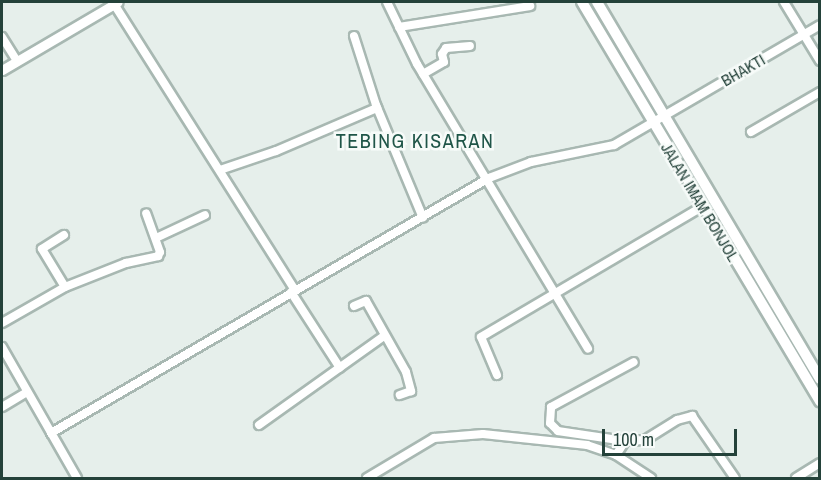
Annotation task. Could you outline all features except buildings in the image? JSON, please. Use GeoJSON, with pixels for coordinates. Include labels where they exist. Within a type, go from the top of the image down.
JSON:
{"type":"FeatureCollection","features":[{"type":"Feature","properties":{"kind":"main road","name":"JALAN IMAM BONJOL"},"geometry":{"type":"LineString","coordinates":[[582,2],[819,402]]}},
{"type":"Feature","properties":{"kind":"main road","name":"JALAN IMAM BONJOL"},"geometry":{"type":"LineString","coordinates":[[599,5],[666,115],[819,379]]}},
{"type":"Feature","properties":{"kind":"main road"},"geometry":{"type":"LineString","coordinates":[[590,16],[599,5]]}},
{"type":"Feature","properties":{"kind":"main road"},"geometry":{"type":"LineString","coordinates":[[801,372],[812,366]]}},
{"type":"Feature","properties":{"kind":"street"},"geometry":{"type":"LineString","coordinates":[[387,2],[423,74],[489,178],[554,294],[588,349]]}},
{"type":"Feature","properties":{"kind":"street"},"geometry":{"type":"LineString","coordinates":[[784,2],[819,61]]}},
{"type":"Feature","properties":{"kind":"street"},"geometry":{"type":"LineString","coordinates":[[2,70],[116,3],[340,368]]}},
{"type":"Feature","properties":{"kind":"street"},"geometry":{"type":"LineString","coordinates":[[399,27],[530,6]]}},
{"type":"Feature","properties":{"kind":"street","name":"BHAKTI"},"geometry":{"type":"LineString","coordinates":[[51,434],[489,178],[539,160],[606,148],[819,26]]}},
{"type":"Feature","properties":{"kind":"street"},"geometry":{"type":"LineString","coordinates":[[354,36],[377,108],[423,218]]}},
{"type":"Feature","properties":{"kind":"street"},"geometry":{"type":"LineString","coordinates":[[2,37],[16,61]]}},
{"type":"Feature","properties":{"kind":"street"},"geometry":{"type":"LineString","coordinates":[[423,74],[444,62],[442,54],[446,48],[470,46]]}},
{"type":"Feature","properties":{"kind":"street"},"geometry":{"type":"LineString","coordinates":[[751,132],[819,92]]}},
{"type":"Feature","properties":{"kind":"street"},"geometry":{"type":"LineString","coordinates":[[220,170],[276,151],[377,108]]}},
{"type":"Feature","properties":{"kind":"street"},"geometry":{"type":"LineString","coordinates":[[497,375],[480,339],[703,206]]}},
{"type":"Feature","properties":{"kind":"street"},"geometry":{"type":"LineString","coordinates":[[2,323],[65,286],[126,263],[158,256],[160,252],[146,213]]}},
{"type":"Feature","properties":{"kind":"street"},"geometry":{"type":"LineString","coordinates":[[156,238],[205,215]]}},
{"type":"Feature","properties":{"kind":"street"},"geometry":{"type":"LineString","coordinates":[[64,236],[42,249],[65,286]]}},
{"type":"Feature","properties":{"kind":"street"},"geometry":{"type":"LineString","coordinates":[[354,306],[366,301],[411,382],[411,391],[400,395]]}},
{"type":"Feature","properties":{"kind":"street"},"geometry":{"type":"LineString","coordinates":[[259,425],[384,336]]}},
{"type":"Feature","properties":{"kind":"street"},"geometry":{"type":"LineString","coordinates":[[2,347],[77,478]]}},
{"type":"Feature","properties":{"kind":"street"},"geometry":{"type":"LineString","coordinates":[[634,362],[551,407],[550,423],[558,431],[625,441],[645,440],[677,420],[692,416],[735,478]]}},
{"type":"Feature","properties":{"kind":"street"},"geometry":{"type":"LineString","coordinates":[[2,407],[27,392]]}},
{"type":"Feature","properties":{"kind":"street"},"geometry":{"type":"LineString","coordinates":[[367,478],[420,444],[448,434],[520,436],[587,446],[616,455],[651,478]]}},
{"type":"Feature","properties":{"kind":"street"},"geometry":{"type":"LineString","coordinates":[[616,455],[625,441]]}},
{"type":"Feature","properties":{"kind":"street"},"geometry":{"type":"LineString","coordinates":[[796,478],[819,463]]}},
{"type":"Feature","properties":{"kind":"district","name":"TEBING KISARAN"},"geometry":{"type":"Point","coordinates":[415,140]}}]}
